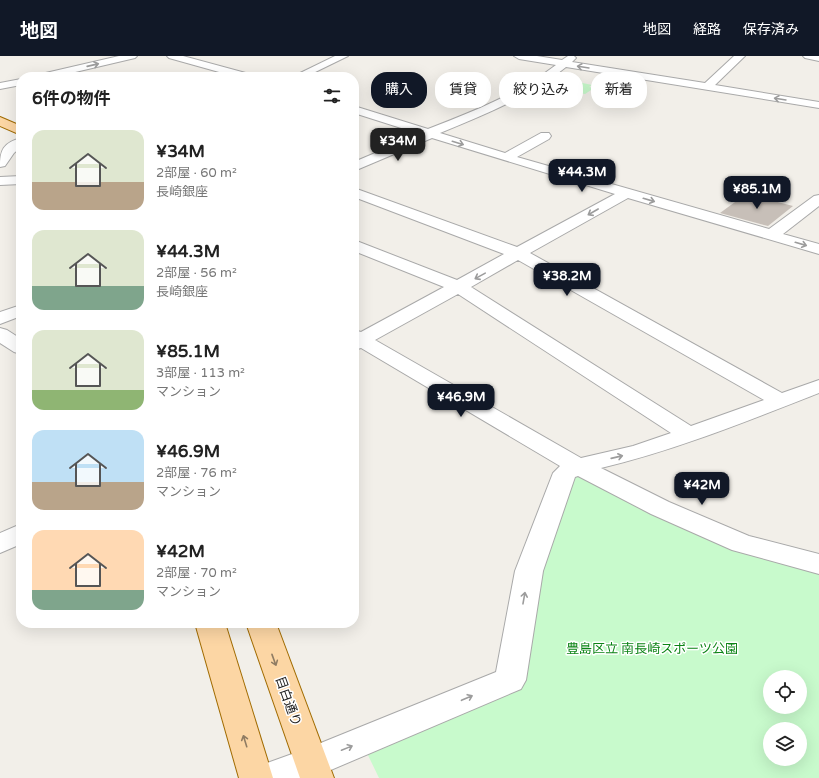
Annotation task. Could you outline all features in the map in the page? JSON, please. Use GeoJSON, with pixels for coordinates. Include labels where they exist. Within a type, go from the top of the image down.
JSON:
{"type":"FeatureCollection","features":[{"type":"Feature","properties":{"kind":"main road"},"geometry":{"type":"LineString","coordinates":[[0,120],[16,128]]}},
{"type":"Feature","properties":{"kind":"main road"},"geometry":{"type":"LineString","coordinates":[[211,628],[256,778]]}},
{"type":"Feature","properties":{"kind":"main road","name":"目白通り"},"geometry":{"type":"LineString","coordinates":[[263,628],[314,770]]}},
{"type":"Feature","properties":{"kind":"street"},"geometry":{"type":"LineString","coordinates":[[64,72],[132,56]]}},
{"type":"Feature","properties":{"kind":"street"},"geometry":{"type":"LineString","coordinates":[[172,56],[223,72]]}},
{"type":"Feature","properties":{"kind":"street"},"geometry":{"type":"LineString","coordinates":[[308,72],[343,56]]}},
{"type":"Feature","properties":{"kind":"street"},"geometry":{"type":"LineString","coordinates":[[519,56],[569,60],[707,87],[819,105]]}},
{"type":"Feature","properties":{"kind":"street"},"geometry":{"type":"LineString","coordinates":[[707,87],[740,56]]}},
{"type":"Feature","properties":{"kind":"street"},"geometry":{"type":"LineString","coordinates":[[808,56],[819,58]]}},
{"type":"Feature","properties":{"kind":"street"},"geometry":{"type":"LineString","coordinates":[[359,165],[509,99],[531,88],[569,60]]}},
{"type":"Feature","properties":{"kind":"street"},"geometry":{"type":"LineString","coordinates":[[0,86],[16,83]]}},
{"type":"Feature","properties":{"kind":"street"},"geometry":{"type":"LineString","coordinates":[[359,111],[506,158],[819,249]]}},
{"type":"Feature","properties":{"kind":"street"},"geometry":{"type":"LineString","coordinates":[[506,158],[545,136]]}},
{"type":"Feature","properties":{"kind":"street"},"geometry":{"type":"LineString","coordinates":[[0,163],[7,152],[16,144]]}},
{"type":"Feature","properties":{"kind":"street"},"geometry":{"type":"LineString","coordinates":[[0,181],[16,180]]}},
{"type":"Feature","properties":{"kind":"street"},"geometry":{"type":"LineString","coordinates":[[359,338],[459,287],[627,193]]}},
{"type":"Feature","properties":{"kind":"street"},"geometry":{"type":"LineString","coordinates":[[359,194],[519,254],[780,400]]}},
{"type":"Feature","properties":{"kind":"street"},"geometry":{"type":"LineString","coordinates":[[771,235],[819,199]]}},
{"type":"Feature","properties":{"kind":"street"},"geometry":{"type":"LineString","coordinates":[[359,247],[459,287],[690,435]]}},
{"type":"Feature","properties":{"kind":"street"},"geometry":{"type":"LineString","coordinates":[[0,318],[16,312]]}},
{"type":"Feature","properties":{"kind":"street"},"geometry":{"type":"LineString","coordinates":[[0,334],[16,345]]}},
{"type":"Feature","properties":{"kind":"street"},"geometry":{"type":"LineString","coordinates":[[359,342],[578,466],[660,508],[741,543],[819,564]]}},
{"type":"Feature","properties":{"kind":"street"},"geometry":{"type":"LineString","coordinates":[[268,778],[314,770],[510,680],[529,571],[565,473],[578,466],[639,452],[690,435],[780,400],[818,388]]}},
{"type":"Feature","properties":{"kind":"street"},"geometry":{"type":"LineString","coordinates":[[0,544],[16,536]]}},
{"type":"Feature","properties":{"kind":"green space"},"geometry":{"type":"Polygon","coordinates":[[[583,83],[591,85],[589,87],[591,87],[591,90],[583,94],[583,83]]]}},
{"type":"Feature","properties":{"kind":"green space","name":"豊島区立 南長崎スポーツ公園"},"geometry":{"type":"Polygon","coordinates":[[[575,476],[586,477],[819,573],[819,778],[379,778],[366,751],[522,684],[542,567],[575,476]]]}},
{"type":"Feature","properties":{"kind":"building"},"geometry":{"type":"Polygon","coordinates":[[[746,194],[793,206],[768,226],[720,213],[746,194]]]}}]}
